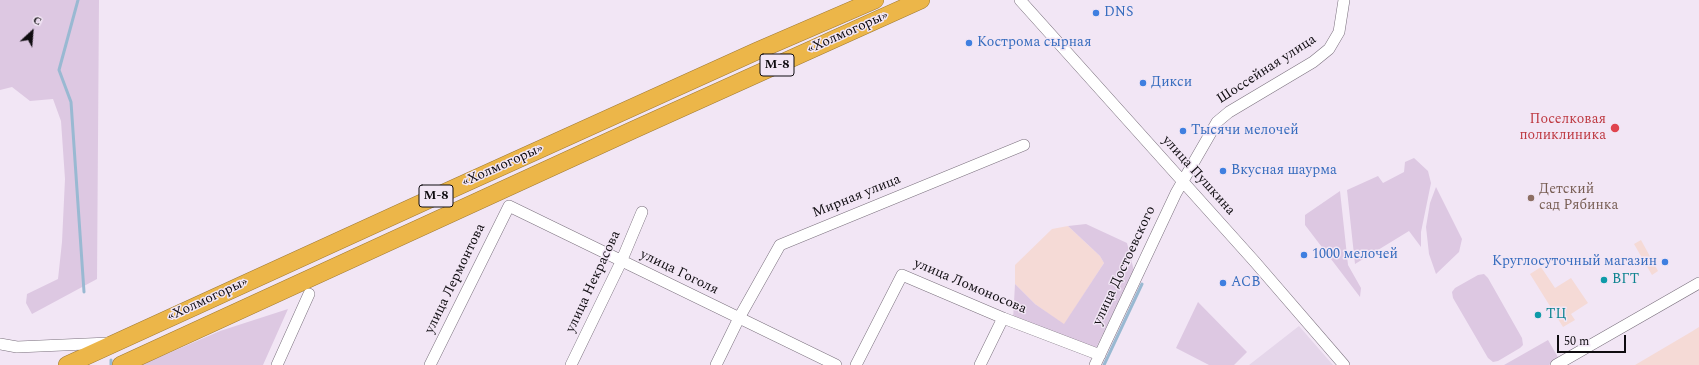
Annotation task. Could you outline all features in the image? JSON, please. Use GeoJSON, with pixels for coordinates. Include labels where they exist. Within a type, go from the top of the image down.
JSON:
{"type":"FeatureCollection","features":[{"type":"Feature","properties":{"kind":"highway","name":"«Холмогоры»"},"geometry":{"type":"LineString","coordinates":[[67,365],[757,51],[875,0]]}},
{"type":"Feature","properties":{"kind":"highway","name":"«Холмогоры»"},"geometry":{"type":"LineString","coordinates":[[121,365],[633,130],[921,0]]}},
{"type":"Feature","properties":{"kind":"street","name":"Шоссейная улица"},"geometry":{"type":"LineString","coordinates":[[1183,181],[1217,122],[1229,112],[1313,62],[1328,49],[1339,32],[1344,0]]}},
{"type":"Feature","properties":{"kind":"street","name":"улица Пушкина"},"geometry":{"type":"LineString","coordinates":[[1024,3],[1123,116],[1183,181],[1344,365]]}},
{"type":"Feature","properties":{"kind":"street","name":"Мирная улица"},"geometry":{"type":"LineString","coordinates":[[716,365],[739,318],[780,245],[1024,144]]}},
{"type":"Feature","properties":{"kind":"street","name":"улица Достоевского"},"geometry":{"type":"LineString","coordinates":[[1098,360],[1183,181]]}},
{"type":"Feature","properties":{"kind":"street","name":"улица Гоголя"},"geometry":{"type":"LineString","coordinates":[[509,206],[621,262],[836,365]]}},
{"type":"Feature","properties":{"kind":"street","name":"улица Лермонтова"},"geometry":{"type":"LineString","coordinates":[[430,365],[509,206]]}},
{"type":"Feature","properties":{"kind":"street","name":"улица Некрасова"},"geometry":{"type":"LineString","coordinates":[[571,365],[621,262],[642,212]]}},
{"type":"Feature","properties":{"kind":"street","name":"улица Ломоносова"},"geometry":{"type":"LineString","coordinates":[[856,365],[902,275],[1098,360]]}},
{"type":"Feature","properties":{"kind":"street"},"geometry":{"type":"LineString","coordinates":[[1556,365],[1699,283]]}},
{"type":"Feature","properties":{"kind":"street"},"geometry":{"type":"LineString","coordinates":[[277,365],[309,294]]}},
{"type":"Feature","properties":{"kind":"street"},"geometry":{"type":"LineString","coordinates":[[980,365],[1003,318]]}},
{"type":"Feature","properties":{"kind":"street"},"geometry":{"type":"LineString","coordinates":[[0,344],[17,347],[116,342]]}},
{"type":"Feature","properties":{"kind":"shaded area"},"geometry":{"type":"Polygon","coordinates":[[[0,0],[99,0],[97,279],[32,314],[26,303],[27,294],[58,279],[62,242],[65,179],[61,121],[53,99],[30,101],[12,87],[0,90],[0,0]]]}},
{"type":"Feature","properties":{"kind":"shaded area"},"geometry":{"type":"Polygon","coordinates":[[[1414,158],[1428,171],[1431,183],[1421,232],[1421,247],[1409,231],[1355,264],[1347,190],[1378,176],[1383,183],[1404,172],[1405,162],[1414,158]]]}},
{"type":"Feature","properties":{"kind":"shaded area"},"geometry":{"type":"Polygon","coordinates":[[[1436,187],[1462,239],[1459,252],[1436,274],[1429,254],[1426,227],[1430,203],[1436,187]]]}},
{"type":"Feature","properties":{"kind":"shaded area"},"geometry":{"type":"Polygon","coordinates":[[[1340,191],[1348,265],[1361,288],[1360,297],[1305,225],[1305,215],[1340,191]]]}},
{"type":"Feature","properties":{"kind":"shaded area"},"geometry":{"type":"Polygon","coordinates":[[[1086,224],[1127,243],[1134,271],[1096,348],[1013,320],[1015,284],[1035,304],[1064,324],[1104,263],[1100,256],[1068,226],[1086,224]]]}},
{"type":"Feature","properties":{"kind":"shaded area"},"geometry":{"type":"Polygon","coordinates":[[[1068,226],[1100,256],[1104,263],[1064,325],[1035,304],[1015,284],[1015,265],[1052,229],[1068,226]]]}},
{"type":"Feature","properties":{"kind":"shaded area"},"geometry":{"type":"Polygon","coordinates":[[[1641,240],[1658,271],[1652,275],[1634,244],[1641,240]]]}},
{"type":"Feature","properties":{"kind":"shaded area"},"geometry":{"type":"Polygon","coordinates":[[[1541,267],[1555,288],[1571,278],[1588,303],[1571,314],[1575,320],[1563,327],[1530,274],[1541,267]]]}},
{"type":"Feature","properties":{"kind":"shaded area"},"geometry":{"type":"Polygon","coordinates":[[[1484,274],[1488,278],[1522,338],[1523,345],[1498,361],[1493,362],[1488,358],[1453,298],[1452,292],[1455,288],[1478,275],[1484,274]]]}},
{"type":"Feature","properties":{"kind":"shaded area"},"geometry":{"type":"Polygon","coordinates":[[[1198,302],[1247,352],[1234,365],[1209,365],[1176,348],[1198,302]]]}},
{"type":"Feature","properties":{"kind":"shaded area"},"geometry":{"type":"Polygon","coordinates":[[[288,309],[263,365],[141,365],[220,331],[288,309]]]}},
{"type":"Feature","properties":{"kind":"shaded area"},"geometry":{"type":"Polygon","coordinates":[[[1299,326],[1333,365],[1249,365],[1299,326]]]}},
{"type":"Feature","properties":{"kind":"shaded area"},"geometry":{"type":"Polygon","coordinates":[[[1699,327],[1699,365],[1635,365],[1691,332],[1699,327]]]}},
{"type":"Feature","properties":{"kind":"shaded area"},"geometry":{"type":"Polygon","coordinates":[[[1548,340],[1559,359],[1549,365],[1504,365],[1548,340]]]}},
{"type":"Feature","properties":{"kind":"waterway"},"geometry":{"type":"LineString","coordinates":[[78,0],[59,70],[71,102],[84,292]]}},
{"type":"Feature","properties":{"kind":"waterway"},"geometry":{"type":"LineString","coordinates":[[1104,365],[1142,284]]}},
{"type":"Feature","properties":{"kind":"waterway"},"geometry":{"type":"LineString","coordinates":[[111,360],[111,365]]}},
{"type":"Feature","properties":{"kind":"place","name":"DNS"},"geometry":{"type":"Point","coordinates":[1096,13]}},
{"type":"Feature","properties":{"kind":"place","name":"Кострома сырная"},"geometry":{"type":"Point","coordinates":[969,43]}},
{"type":"Feature","properties":{"kind":"place","name":"Дикси"},"geometry":{"type":"Point","coordinates":[1143,83]}},
{"type":"Feature","properties":{"kind":"place","name":"Поселковая поликлиника"},"geometry":{"type":"Point","coordinates":[1615,128]}},
{"type":"Feature","properties":{"kind":"place","name":"Тысячи мелочей"},"geometry":{"type":"Point","coordinates":[1183,131]}},
{"type":"Feature","properties":{"kind":"place","name":"Вкусная шаурма"},"geometry":{"type":"Point","coordinates":[1223,171]}},
{"type":"Feature","properties":{"kind":"place","name":"Детский сад Рябинка"},"geometry":{"type":"Point","coordinates":[1531,198]}},
{"type":"Feature","properties":{"kind":"place","name":"1000 мелочей"},"geometry":{"type":"Point","coordinates":[1304,255]}},
{"type":"Feature","properties":{"kind":"place","name":"Круглосуточный магазин"},"geometry":{"type":"Point","coordinates":[1665,262]}},
{"type":"Feature","properties":{"kind":"place","name":"ВГТ"},"geometry":{"type":"Point","coordinates":[1604,280]}},
{"type":"Feature","properties":{"kind":"place","name":"АСВ"},"geometry":{"type":"Point","coordinates":[1223,283]}},
{"type":"Feature","properties":{"kind":"place","name":"ТЦ"},"geometry":{"type":"Point","coordinates":[1538,315]}}]}
